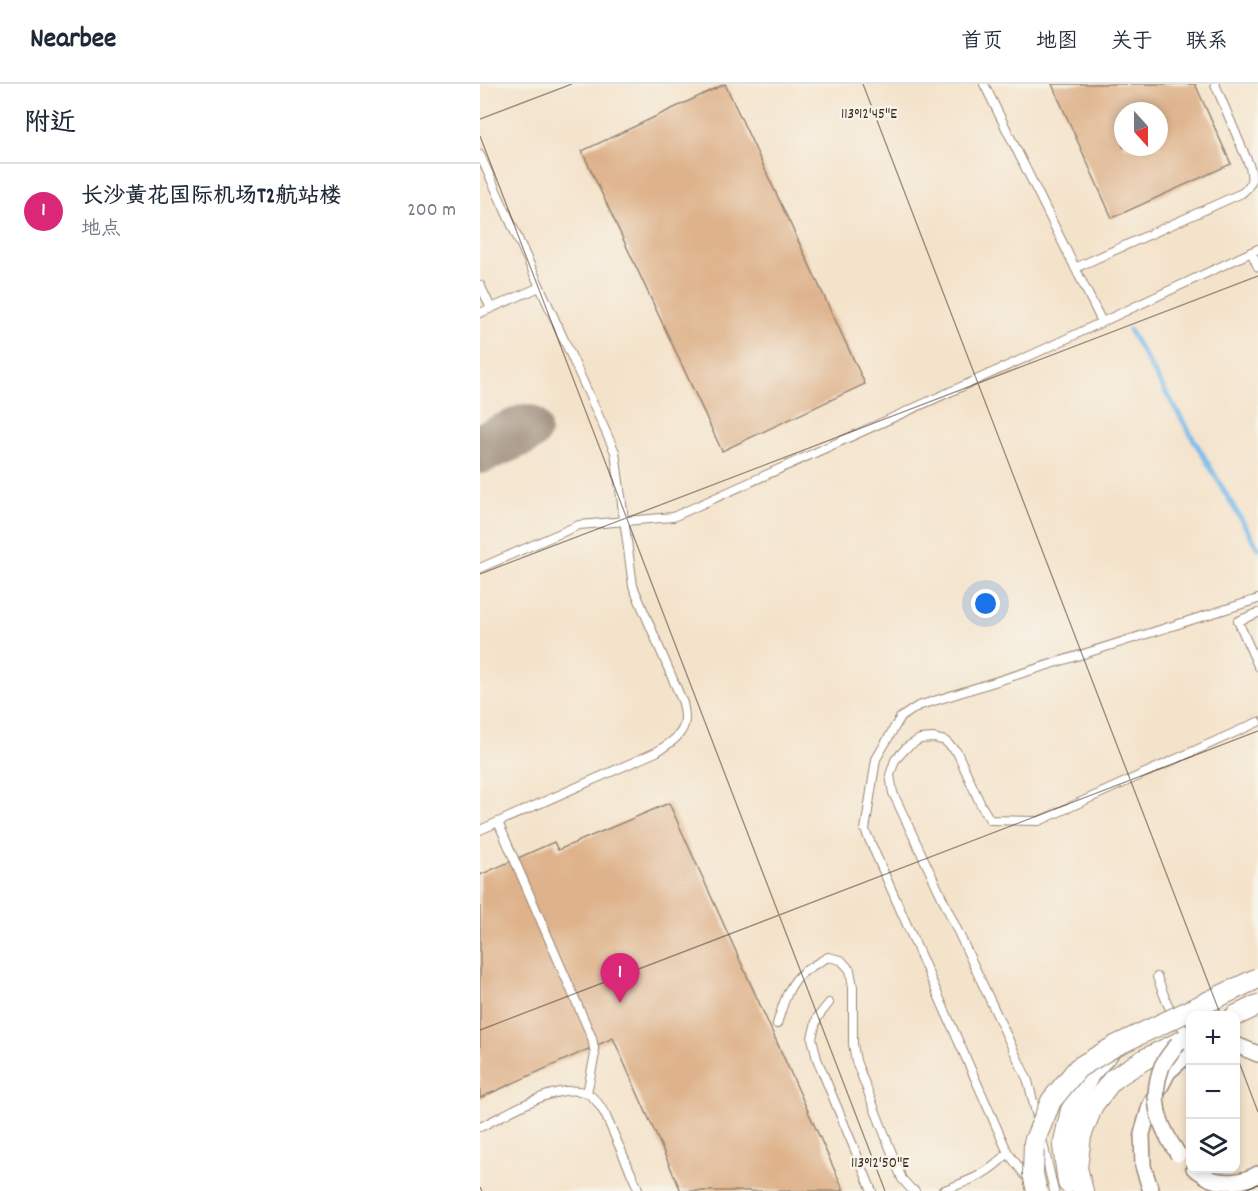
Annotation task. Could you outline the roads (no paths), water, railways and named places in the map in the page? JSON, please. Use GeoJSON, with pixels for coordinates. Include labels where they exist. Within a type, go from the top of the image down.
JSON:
{"type":"FeatureCollection","features":[{"type":"Feature","properties":{"kind":"street"},"geometry":{"type":"LineString","coordinates":[[1038,1191],[1033,1174],[1034,1142],[1051,1101],[1078,1068],[1115,1046],[1258,978]]}},
{"type":"Feature","properties":{"kind":"street"},"geometry":{"type":"LineString","coordinates":[[1240,1014],[1258,1005]]}},
{"type":"Feature","properties":{"kind":"street"},"geometry":{"type":"LineString","coordinates":[[1083,1191],[1077,1168],[1080,1136],[1093,1105],[1113,1079],[1145,1059],[1186,1042]]}},
{"type":"Feature","properties":{"kind":"street"},"geometry":{"type":"LineString","coordinates":[[1186,1043],[1163,1065],[1157,1084],[1156,1102],[1167,1137],[1178,1154],[1186,1161]]}},
{"type":"Feature","properties":{"kind":"street"},"geometry":{"type":"LineString","coordinates":[[1071,1191],[1067,1181],[1063,1146],[1071,1110],[1090,1073],[1115,1046]]}},
{"type":"Feature","properties":{"kind":"street"},"geometry":{"type":"LineString","coordinates":[[1240,1047],[1258,1054]]}},
{"type":"Feature","properties":{"kind":"street"},"geometry":{"type":"LineString","coordinates":[[1152,1191],[1143,1166],[1142,1134],[1150,1106],[1168,1072],[1186,1056]]}},
{"type":"Feature","properties":{"kind":"street"},"geometry":{"type":"LineString","coordinates":[[1202,1173],[1212,1179],[1232,1182],[1258,1174]]}},
{"type":"Feature","properties":{"kind":"lane"},"geometry":{"type":"LineString","coordinates":[[984,84],[1102,322]]}},
{"type":"Feature","properties":{"kind":"lane"},"geometry":{"type":"LineString","coordinates":[[1075,268],[1242,193],[1251,186],[1250,167],[1215,84]]}},
{"type":"Feature","properties":{"kind":"lane"},"geometry":{"type":"LineString","coordinates":[[480,155],[615,452],[633,586],[683,703],[685,720],[679,735],[656,752],[480,830]]}},
{"type":"Feature","properties":{"kind":"lane"},"geometry":{"type":"LineString","coordinates":[[480,568],[579,525],[673,517],[1255,251],[1258,267]]}},
{"type":"Feature","properties":{"kind":"lane"},"geometry":{"type":"LineString","coordinates":[[480,285],[491,308]]}},
{"type":"Feature","properties":{"kind":"lane"},"geometry":{"type":"LineString","coordinates":[[480,313],[540,287]]}},
{"type":"Feature","properties":{"kind":"lane"},"geometry":{"type":"LineString","coordinates":[[1038,1191],[1008,1153],[865,830],[876,759],[900,718],[918,706],[1258,599]]}},
{"type":"Feature","properties":{"kind":"lane"},"geometry":{"type":"LineString","coordinates":[[1258,613],[1238,621],[1258,666]]}},
{"type":"Feature","properties":{"kind":"lane"},"geometry":{"type":"LineString","coordinates":[[1054,1191],[1028,1081],[893,792],[890,775],[895,760],[907,747],[920,739],[934,738],[945,741],[957,752],[990,820],[1039,821],[1258,722]]}},
{"type":"Feature","properties":{"kind":"lane"},"geometry":{"type":"LineString","coordinates":[[498,822],[592,1038],[595,1054],[587,1093]]}},
{"type":"Feature","properties":{"kind":"lane"},"geometry":{"type":"LineString","coordinates":[[777,1024],[783,1004],[799,976],[828,957],[841,960],[850,970],[853,987],[853,1044],[856,1061],[902,1179],[911,1190],[915,1191]]}},
{"type":"Feature","properties":{"kind":"lane"},"geometry":{"type":"LineString","coordinates":[[1156,976],[1186,1040]]}},
{"type":"Feature","properties":{"kind":"lane"},"geometry":{"type":"LineString","coordinates":[[829,1003],[817,1018],[812,1038],[818,1059],[872,1191]]}},
{"type":"Feature","properties":{"kind":"lane"},"geometry":{"type":"LineString","coordinates":[[480,1127],[539,1098],[557,1092],[572,1090],[587,1093],[598,1102],[605,1114],[639,1191]]}},
{"type":"Feature","properties":{"kind":"lane"},"geometry":{"type":"LineString","coordinates":[[942,1191],[982,1175],[1008,1153]]}},
{"type":"Feature","properties":{"kind":"waterway"},"geometry":{"type":"LineString","coordinates":[[1129,330],[1258,548]]}},
{"type":"Feature","properties":{"kind":"place","name":"长沙黄花国际机场T2航站楼"},"geometry":{"type":"Point","coordinates":[620,1003]}}]}
